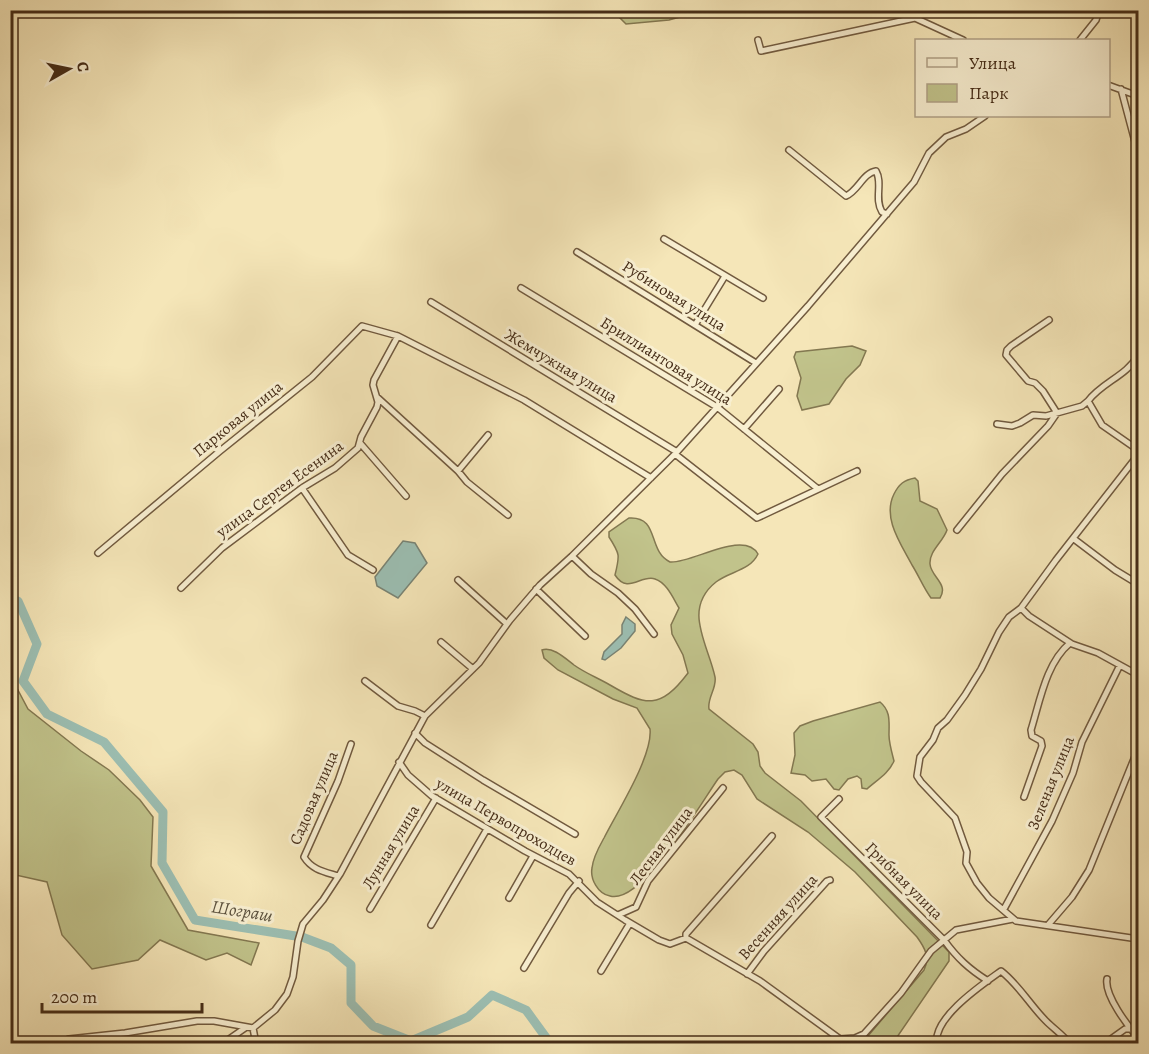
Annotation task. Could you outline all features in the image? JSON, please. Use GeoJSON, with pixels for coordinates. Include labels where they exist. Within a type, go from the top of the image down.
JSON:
{"type":"FeatureCollection","features":[{"type":"Feature","properties":{"kind":"street"},"geometry":{"type":"LineString","coordinates":[[1081,39],[1096,20],[1099,10]]}},
{"type":"Feature","properties":{"kind":"street"},"geometry":{"type":"LineString","coordinates":[[758,40],[761,51],[915,18],[961,39]]}},
{"type":"Feature","properties":{"kind":"street"},"geometry":{"type":"LineString","coordinates":[[1110,86],[1138,96]]}},
{"type":"Feature","properties":{"kind":"street"},"geometry":{"type":"LineString","coordinates":[[1120,89],[1138,153]]}},
{"type":"Feature","properties":{"kind":"street"},"geometry":{"type":"LineString","coordinates":[[69,1039],[133,1032],[197,1020],[253,1028],[275,1010],[287,994],[293,977],[303,924],[323,900],[338,876],[425,716],[473,669],[536,589],[676,453],[914,182],[929,153],[946,137],[966,129],[984,117]]}},
{"type":"Feature","properties":{"kind":"street"},"geometry":{"type":"LineString","coordinates":[[789,150],[846,196],[851,194],[869,173],[876,171],[878,202],[882,212],[887,214]]}},
{"type":"Feature","properties":{"kind":"street"},"geometry":{"type":"LineString","coordinates":[[664,239],[763,298]]}},
{"type":"Feature","properties":{"kind":"street","name":"Рубиновая улица"},"geometry":{"type":"LineString","coordinates":[[577,252],[756,363]]}},
{"type":"Feature","properties":{"kind":"street"},"geometry":{"type":"LineString","coordinates":[[695,325],[725,276]]}},
{"type":"Feature","properties":{"kind":"street","name":"Бриллиантовая улица"},"geometry":{"type":"LineString","coordinates":[[521,288],[717,407],[818,489]]}},
{"type":"Feature","properties":{"kind":"street","name":"Жемчужная улица"},"geometry":{"type":"LineString","coordinates":[[431,302],[676,453],[757,518],[857,471]]}},
{"type":"Feature","properties":{"kind":"street"},"geometry":{"type":"LineString","coordinates":[[1049,320],[1011,346],[1006,355],[1028,381],[1035,383],[1043,391],[1057,413]]}},
{"type":"Feature","properties":{"kind":"street","name":"Парковая улица"},"geometry":{"type":"LineString","coordinates":[[98,553],[312,377],[358,328],[366,325],[398,336],[524,400],[651,478]]}},
{"type":"Feature","properties":{"kind":"street","name":"улица Сергея Есенина"},"geometry":{"type":"LineString","coordinates":[[181,588],[222,548],[358,448],[361,437],[377,407],[374,380],[398,336]]}},
{"type":"Feature","properties":{"kind":"street"},"geometry":{"type":"LineString","coordinates":[[997,424],[1012,426],[1033,415],[1046,416],[1082,406],[1094,393],[1132,366],[1138,355]]}},
{"type":"Feature","properties":{"kind":"street"},"geometry":{"type":"LineString","coordinates":[[744,429],[779,389]]}},
{"type":"Feature","properties":{"kind":"street"},"geometry":{"type":"LineString","coordinates":[[377,397],[458,471],[467,482],[508,515]]}},
{"type":"Feature","properties":{"kind":"street"},"geometry":{"type":"LineString","coordinates":[[1088,402],[1102,425],[1138,450]]}},
{"type":"Feature","properties":{"kind":"street"},"geometry":{"type":"LineString","coordinates":[[957,530],[1002,474],[1048,426],[1057,413]]}},
{"type":"Feature","properties":{"kind":"street"},"geometry":{"type":"LineString","coordinates":[[458,471],[488,435]]}},
{"type":"Feature","properties":{"kind":"street"},"geometry":{"type":"LineString","coordinates":[[360,443],[406,496]]}},
{"type":"Feature","properties":{"kind":"street"},"geometry":{"type":"LineString","coordinates":[[1013,919],[989,898],[969,871],[966,862],[967,852],[955,818],[925,788],[917,776],[920,757],[981,669],[1009,617],[1021,608],[1138,455]]}},
{"type":"Feature","properties":{"kind":"street"},"geometry":{"type":"LineString","coordinates":[[302,488],[348,555],[373,570]]}},
{"type":"Feature","properties":{"kind":"street"},"geometry":{"type":"LineString","coordinates":[[1074,539],[1138,584]]}},
{"type":"Feature","properties":{"kind":"street"},"geometry":{"type":"LineString","coordinates":[[572,556],[635,609],[654,634]]}},
{"type":"Feature","properties":{"kind":"street"},"geometry":{"type":"LineString","coordinates":[[458,580],[507,624]]}},
{"type":"Feature","properties":{"kind":"street"},"geometry":{"type":"LineString","coordinates":[[536,589],[585,636]]}},
{"type":"Feature","properties":{"kind":"street"},"geometry":{"type":"LineString","coordinates":[[1021,608],[1029,616],[1071,643],[1098,653],[1138,675]]}},
{"type":"Feature","properties":{"kind":"street"},"geometry":{"type":"LineString","coordinates":[[441,642],[473,669]]}},
{"type":"Feature","properties":{"kind":"street"},"geometry":{"type":"LineString","coordinates":[[1024,797],[1042,746],[1041,741],[1032,736],[1031,730],[1056,660],[1071,643]]}},
{"type":"Feature","properties":{"kind":"street","name":"Зеленая улица"},"geometry":{"type":"LineString","coordinates":[[1004,909],[1052,821],[1073,773],[1083,742],[1120,665]]}},
{"type":"Feature","properties":{"kind":"street"},"geometry":{"type":"LineString","coordinates":[[365,681],[398,706],[425,716]]}},
{"type":"Feature","properties":{"kind":"street"},"geometry":{"type":"LineString","coordinates":[[415,733],[425,743],[483,780],[575,834]]}},
{"type":"Feature","properties":{"kind":"street","name":"Садовая улица"},"geometry":{"type":"LineString","coordinates":[[338,876],[308,864],[304,858],[338,781],[351,744]]}},
{"type":"Feature","properties":{"kind":"street"},"geometry":{"type":"LineString","coordinates":[[1048,925],[1072,897],[1089,870],[1138,749]]}},
{"type":"Feature","properties":{"kind":"street","name":"улица Первопроходцев"},"geometry":{"type":"LineString","coordinates":[[399,762],[416,783],[436,798],[533,856],[569,874],[597,902],[630,923],[670,944],[686,938]]}},
{"type":"Feature","properties":{"kind":"street","name":"Лесная улица"},"geometry":{"type":"LineString","coordinates":[[618,915],[636,907],[648,881],[723,788]]}},
{"type":"Feature","properties":{"kind":"street","name":"Лунная улица"},"geometry":{"type":"LineString","coordinates":[[370,909],[436,798]]}},
{"type":"Feature","properties":{"kind":"street","name":"Грибная улица"},"geometry":{"type":"LineString","coordinates":[[839,799],[821,817],[944,940],[955,956],[988,981]]}},
{"type":"Feature","properties":{"kind":"street"},"geometry":{"type":"LineString","coordinates":[[431,925],[487,829]]}},
{"type":"Feature","properties":{"kind":"street"},"geometry":{"type":"LineString","coordinates":[[772,836],[687,934],[686,938],[760,981],[840,1039],[855,1038],[864,1034],[901,993],[931,951],[956,930],[965,926],[1013,919],[1029,924],[1138,939]]}},
{"type":"Feature","properties":{"kind":"street"},"geometry":{"type":"LineString","coordinates":[[509,898],[533,856]]}},
{"type":"Feature","properties":{"kind":"street","name":"Весенняя улица"},"geometry":{"type":"LineString","coordinates":[[747,974],[803,907],[827,881],[831,880]]}},
{"type":"Feature","properties":{"kind":"street"},"geometry":{"type":"LineString","coordinates":[[524,968],[569,893],[579,882]]}},
{"type":"Feature","properties":{"kind":"street"},"geometry":{"type":"LineString","coordinates":[[601,971],[630,923]]}},
{"type":"Feature","properties":{"kind":"street"},"geometry":{"type":"LineString","coordinates":[[937,1044],[938,1032],[952,1011],[975,989],[1001,971],[1070,1044]]}},
{"type":"Feature","properties":{"kind":"street"},"geometry":{"type":"LineString","coordinates":[[1107,979],[1106,986],[1112,1000],[1138,1038]]}},
{"type":"Feature","properties":{"kind":"street"},"geometry":{"type":"LineString","coordinates":[[222,1044],[246,1027]]}},
{"type":"Feature","properties":{"kind":"street"},"geometry":{"type":"LineString","coordinates":[[253,1028],[256,1044]]}},
{"type":"Feature","properties":{"kind":"street"},"geometry":{"type":"LineString","coordinates":[[1104,1044],[1125,1029],[1131,1029]]}},
{"type":"Feature","properties":{"kind":"green space"},"geometry":{"type":"Polygon","coordinates":[[[626,11],[702,11],[669,20],[626,24],[619,17],[626,11]]]}},
{"type":"Feature","properties":{"kind":"green space"},"geometry":{"type":"Polygon","coordinates":[[[852,346],[866,351],[860,365],[846,379],[829,404],[802,410],[797,396],[801,378],[794,357],[796,352],[852,346]]]}},
{"type":"Feature","properties":{"kind":"green space"},"geometry":{"type":"Polygon","coordinates":[[[915,478],[918,481],[920,501],[937,509],[947,530],[930,559],[931,569],[941,585],[940,598],[931,598],[928,594],[898,540],[890,512],[894,494],[898,488],[902,483],[915,478]]]}},
{"type":"Feature","properties":{"kind":"green space"},"geometry":{"type":"Polygon","coordinates":[[[629,518],[645,522],[650,528],[658,550],[670,562],[741,545],[751,547],[758,554],[750,564],[716,582],[706,592],[701,604],[700,627],[715,677],[709,709],[753,744],[758,752],[760,766],[765,773],[801,801],[949,952],[949,961],[893,1043],[862,1043],[924,970],[927,957],[922,945],[855,872],[808,832],[757,799],[742,775],[734,770],[725,772],[718,779],[670,850],[638,885],[623,895],[610,896],[596,885],[592,877],[595,856],[640,768],[646,754],[650,729],[637,708],[613,699],[558,670],[544,658],[542,650],[554,651],[587,673],[643,700],[661,699],[688,673],[683,655],[672,634],[671,625],[679,608],[669,591],[655,579],[645,579],[630,584],[620,581],[615,575],[618,555],[609,537],[609,532],[629,518]]]}},
{"type":"Feature","properties":{"kind":"green space"},"geometry":{"type":"Polygon","coordinates":[[[10,675],[28,709],[109,770],[140,800],[153,817],[151,866],[188,930],[259,943],[251,965],[227,953],[206,960],[160,940],[138,960],[92,969],[62,935],[47,882],[11,874],[10,675]]]}},
{"type":"Feature","properties":{"kind":"green space"},"geometry":{"type":"Polygon","coordinates":[[[880,702],[888,713],[894,761],[886,773],[867,789],[862,788],[861,779],[857,776],[848,779],[839,790],[834,789],[826,779],[812,781],[805,775],[791,773],[795,755],[794,733],[800,726],[880,702]]]}},
{"type":"Feature","properties":{"kind":"water"},"geometry":{"type":"Polygon","coordinates":[[[403,541],[415,543],[427,563],[398,598],[377,586],[375,577],[403,541]]]}},
{"type":"Feature","properties":{"kind":"water"},"geometry":{"type":"Polygon","coordinates":[[[626,617],[635,624],[635,631],[621,648],[605,660],[602,659],[604,652],[622,634],[622,625],[626,617]]]}},
{"type":"Feature","properties":{"kind":"waterway","name":"Шограш"},"geometry":{"type":"LineString","coordinates":[[10,599],[18,601],[37,644],[23,681],[47,714],[104,742],[163,812],[162,863],[195,920],[302,937],[331,948],[351,965],[351,1003],[373,1026],[411,1041],[468,1017],[492,995],[526,1010],[550,1043],[598,1044]]}}]}
